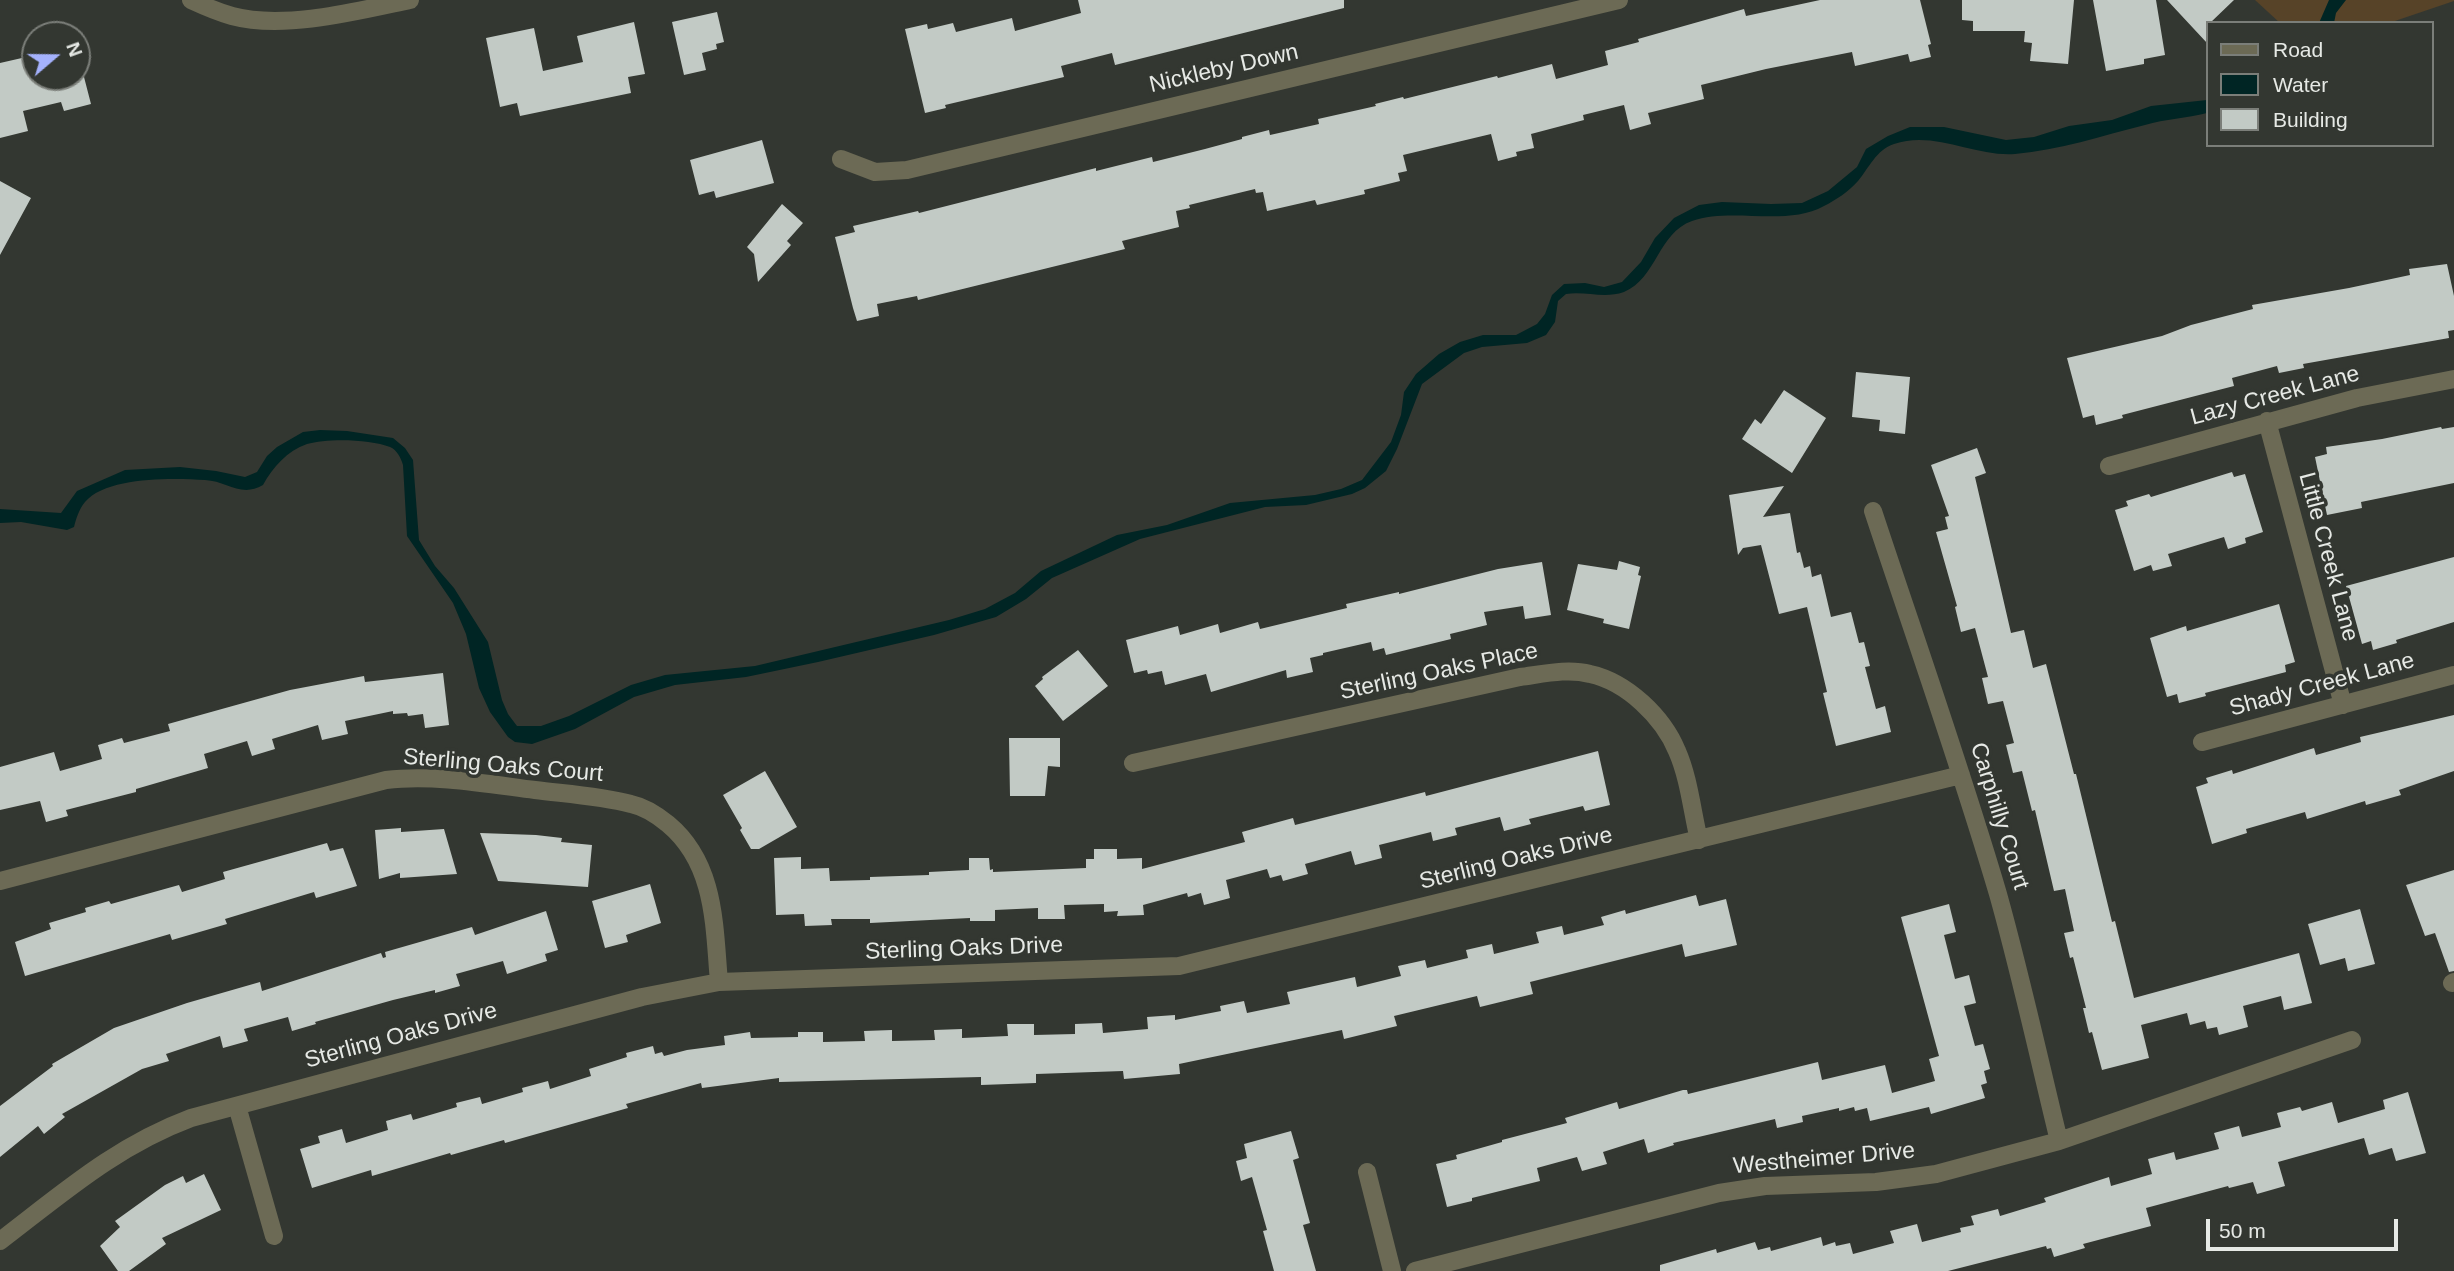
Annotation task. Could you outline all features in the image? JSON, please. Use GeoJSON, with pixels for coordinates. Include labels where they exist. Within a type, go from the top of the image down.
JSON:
{"type":"FeatureCollection","features":[{"type":"Feature","properties":{"kind":"street"},"geometry":{"type":"LineString","coordinates":[[191,0],[233,17],[270,20],[328,16],[410,0]]}},
{"type":"Feature","properties":{"kind":"street","name":"Nickleby Down"},"geometry":{"type":"LineString","coordinates":[[841,159],[875,172],[907,170],[1619,0]]}},
{"type":"Feature","properties":{"kind":"street","name":"Lazy Creek Lane"},"geometry":{"type":"LineString","coordinates":[[2109,466],[2357,398],[2454,379]]}},
{"type":"Feature","properties":{"kind":"street","name":"Little Creek Lane"},"geometry":{"type":"LineString","coordinates":[[2267,421],[2343,705]]}},
{"type":"Feature","properties":{"kind":"street","name":"Carphilly Court"},"geometry":{"type":"LineString","coordinates":[[1873,511],[1961,775],[2015,955],[2059,1141]]}},
{"type":"Feature","properties":{"kind":"street","name":"Sterling Oaks Place"},"geometry":{"type":"LineString","coordinates":[[1133,763],[1521,677],[1568,671],[1591,674],[1614,683],[1634,696],[1666,732],[1677,750],[1684,771],[1699,840]]}},
{"type":"Feature","properties":{"kind":"street","name":"Shady Creek Lane"},"geometry":{"type":"LineString","coordinates":[[2202,742],[2454,675]]}},
{"type":"Feature","properties":{"kind":"street","name":"Sterling Oaks Drive"},"geometry":{"type":"LineString","coordinates":[[0,1241],[94,1169],[162,1129],[191,1118],[629,1000],[719,982],[1179,966],[1961,775]]}},
{"type":"Feature","properties":{"kind":"street","name":"Sterling Oaks Court"},"geometry":{"type":"LineString","coordinates":[[0,881],[386,780],[404,778],[493,785],[603,799],[646,809],[675,830],[694,854],[709,888],[719,982]]}},
{"type":"Feature","properties":{"kind":"street","name":"Westheimer Drive"},"geometry":{"type":"LineString","coordinates":[[1415,1271],[1719,1193],[1765,1186],[1906,1180],[2017,1154],[2352,1040]]}},
{"type":"Feature","properties":{"kind":"street"},"geometry":{"type":"LineString","coordinates":[[237,1106],[274,1236]]}},
{"type":"Feature","properties":{"kind":"street"},"geometry":{"type":"LineString","coordinates":[[1367,1172],[1392,1271]]}},
{"type":"Feature","properties":{"kind":"shaded area"},"geometry":{"type":"Polygon","coordinates":[[[2255,0],[2454,0],[2395,21],[2278,21],[2255,0]]]}},
{"type":"Feature","properties":{"kind":"water"},"geometry":{"type":"Polygon","coordinates":[[[2329,0],[2346,0],[2336,13],[2334,21],[2320,21],[2329,0]]]}},
{"type":"Feature","properties":{"kind":"water"},"geometry":{"type":"Polygon","coordinates":[[[2206,100],[2206,113],[2015,154],[1985,152],[1924,140],[1894,144],[1878,155],[1846,192],[1809,212],[1776,216],[1708,217],[1692,221],[1672,235],[1644,277],[1624,292],[1602,295],[1566,294],[1558,301],[1555,322],[1546,335],[1527,343],[1482,347],[1464,353],[1422,384],[1386,471],[1365,488],[1352,494],[1306,505],[1265,507],[1140,539],[1052,578],[1026,599],[996,617],[934,635],[818,662],[746,677],[675,685],[634,697],[575,729],[532,744],[515,742],[508,737],[490,712],[479,688],[466,634],[453,603],[407,536],[403,465],[398,454],[390,447],[348,440],[307,444],[281,460],[263,485],[248,490],[205,480],[159,479],[124,483],[109,487],[85,502],[74,527],[67,530],[21,522],[0,523],[0,509],[61,513],[77,491],[125,470],[180,467],[245,477],[257,472],[267,456],[277,447],[303,432],[347,431],[393,438],[405,448],[413,460],[419,540],[488,642],[508,714],[517,726],[541,726],[569,716],[631,685],[665,675],[755,666],[985,609],[1015,593],[1041,571],[1117,535],[1167,525],[1230,503],[1315,495],[1341,489],[1362,480],[1391,442],[1401,415],[1404,392],[1416,374],[1439,354],[1460,342],[1483,335],[1516,335],[1537,324],[1545,314],[1552,295],[1564,284],[1585,283],[1604,287],[1622,282],[1641,262],[1655,238],[1674,218],[1699,205],[1722,202],[1802,203],[1828,191],[1857,167],[1866,149],[1910,127],[1944,127],[2006,140],[2034,137],[2069,126],[2112,120],[2151,106],[2206,100]]]}},
{"type":"Feature","properties":{"kind":"building"},"geometry":{"type":"Polygon","coordinates":[[[1078,0],[1344,0],[1344,8],[1115,65],[1112,53],[1061,66],[1064,77],[945,105],[946,108],[925,113],[905,29],[927,24],[928,29],[953,23],[956,32],[1012,18],[1015,31],[1081,13],[1078,0]]]}},
{"type":"Feature","properties":{"kind":"building"},"geometry":{"type":"Polygon","coordinates":[[[1820,0],[1920,0],[1931,44],[1928,45],[1931,57],[1910,62],[1908,54],[1855,66],[1852,52],[1766,69],[1701,85],[1704,99],[1648,113],[1651,124],[1630,130],[1624,105],[1583,115],[1584,120],[1531,134],[1534,148],[1516,152],[1517,156],[1498,161],[1491,134],[1403,155],[1407,171],[1398,173],[1400,181],[1364,190],[1365,194],[1317,205],[1315,200],[1267,211],[1263,192],[1256,193],[1255,189],[1189,205],[1190,208],[1176,211],[1179,227],[1122,241],[1125,249],[918,300],[917,296],[877,304],[879,316],[857,321],[835,237],[855,232],[853,226],[918,211],[919,213],[1096,168],[1096,171],[1152,157],[1153,162],[1269,130],[1270,135],[1319,124],[1318,119],[1376,106],[1375,104],[1552,64],[1556,79],[1608,65],[1605,51],[1639,42],[1638,39],[1744,9],[1746,16],[1820,0]]]}},
{"type":"Feature","properties":{"kind":"building"},"geometry":{"type":"Polygon","coordinates":[[[1962,0],[2074,0],[2068,64],[2030,61],[2032,43],[2024,42],[2025,31],[1973,31],[1973,21],[1962,20],[1962,0]]]}},
{"type":"Feature","properties":{"kind":"building"},"geometry":{"type":"Polygon","coordinates":[[[2093,0],[2156,0],[2165,55],[2144,59],[2144,64],[2106,71],[2093,0]]]}},
{"type":"Feature","properties":{"kind":"building"},"geometry":{"type":"Polygon","coordinates":[[[2167,0],[2234,0],[2212,21],[2206,21],[2206,42],[2167,0]]]}},
{"type":"Feature","properties":{"kind":"building"},"geometry":{"type":"Polygon","coordinates":[[[717,12],[724,42],[716,44],[717,49],[702,53],[706,70],[684,75],[672,22],[717,12]]]}},
{"type":"Feature","properties":{"kind":"building"},"geometry":{"type":"Polygon","coordinates":[[[634,22],[645,74],[628,77],[631,93],[520,116],[517,103],[500,107],[486,38],[534,28],[543,71],[583,62],[577,36],[634,22]]]}},
{"type":"Feature","properties":{"kind":"building"},"geometry":{"type":"Polygon","coordinates":[[[21,58],[21,91],[88,91],[91,104],[64,111],[61,102],[23,111],[28,131],[0,138],[0,63],[21,58]]]}},
{"type":"Feature","properties":{"kind":"building"},"geometry":{"type":"Polygon","coordinates":[[[762,140],[774,183],[716,198],[714,191],[699,195],[690,160],[762,140]]]}},
{"type":"Feature","properties":{"kind":"building"},"geometry":{"type":"Polygon","coordinates":[[[0,181],[31,198],[0,255],[0,181]]]}},
{"type":"Feature","properties":{"kind":"building"},"geometry":{"type":"Polygon","coordinates":[[[782,204],[803,223],[787,241],[791,245],[758,282],[754,254],[747,247],[782,204]]]}},
{"type":"Feature","properties":{"kind":"building"},"geometry":{"type":"Polygon","coordinates":[[[2447,264],[2454,296],[2454,330],[2448,331],[2449,338],[2303,364],[2304,368],[2279,373],[2277,366],[2232,378],[2234,386],[2122,415],[2123,418],[2096,425],[2094,415],[2083,418],[2067,358],[2162,336],[2191,325],[2253,309],[2252,305],[2349,288],[2410,275],[2409,269],[2447,264]]]}},
{"type":"Feature","properties":{"kind":"building"},"geometry":{"type":"Polygon","coordinates":[[[1856,372],[1910,377],[1905,434],[1879,431],[1880,420],[1852,417],[1856,372]]]}},
{"type":"Feature","properties":{"kind":"building"},"geometry":{"type":"Polygon","coordinates":[[[1784,390],[1826,418],[1792,473],[1742,439],[1755,419],[1761,424],[1784,390]]]}},
{"type":"Feature","properties":{"kind":"building"},"geometry":{"type":"Polygon","coordinates":[[[2454,427],[2454,483],[2361,502],[2362,508],[2327,515],[2315,457],[2327,454],[2326,447],[2454,427]]]}},
{"type":"Feature","properties":{"kind":"building"},"geometry":{"type":"Polygon","coordinates":[[[1977,448],[1986,473],[1975,477],[2011,633],[2024,630],[2033,668],[2046,664],[2134,998],[2299,953],[2312,1003],[2284,1010],[2281,996],[2243,1006],[2248,1027],[2219,1035],[2217,1027],[2207,1029],[2205,1021],[2190,1025],[2187,1013],[2141,1025],[2149,1058],[2102,1070],[2092,1032],[2089,1033],[2083,1008],[2086,1008],[2064,933],[2074,931],[2065,889],[2054,891],[2035,810],[2032,811],[2022,771],[2013,773],[2006,745],[2014,743],[2003,701],[1988,704],[1982,678],[1988,677],[1975,628],[1961,632],[1955,607],[1957,606],[1936,532],[1948,529],[1945,517],[1949,516],[1931,465],[1977,448]]]}},
{"type":"Feature","properties":{"kind":"building"},"geometry":{"type":"Polygon","coordinates":[[[2232,472],[2234,477],[2245,474],[2263,532],[2245,538],[2246,543],[2228,549],[2224,537],[2168,554],[2172,566],[2153,571],[2151,565],[2134,571],[2115,510],[2128,506],[2126,501],[2149,494],[2151,497],[2232,472]]]}},
{"type":"Feature","properties":{"kind":"building"},"geometry":{"type":"Polygon","coordinates":[[[1784,486],[1763,517],[1790,513],[1797,553],[1800,552],[1804,568],[1810,566],[1812,577],[1821,574],[1831,617],[1851,612],[1859,643],[1864,642],[1870,666],[1865,667],[1876,709],[1885,706],[1891,732],[1836,746],[1823,693],[1827,692],[1807,607],[1779,614],[1761,545],[1743,548],[1738,555],[1729,495],[1784,486]]]}},
{"type":"Feature","properties":{"kind":"building"},"geometry":{"type":"Polygon","coordinates":[[[2454,557],[2454,622],[2373,650],[2371,641],[2362,644],[2346,586],[2454,557]]]}},
{"type":"Feature","properties":{"kind":"building"},"geometry":{"type":"Polygon","coordinates":[[[1619,561],[1640,567],[1638,575],[1641,576],[1629,629],[1603,623],[1604,619],[1567,610],[1578,564],[1617,570],[1619,561]]]}},
{"type":"Feature","properties":{"kind":"building"},"geometry":{"type":"Polygon","coordinates":[[[1542,562],[1551,615],[1525,619],[1523,606],[1484,612],[1487,625],[1450,634],[1451,639],[1386,655],[1384,648],[1373,651],[1371,642],[1323,653],[1310,658],[1313,672],[1287,678],[1286,670],[1211,692],[1206,674],[1165,685],[1162,671],[1134,673],[1126,640],[1178,626],[1180,635],[1218,624],[1220,633],[1258,622],[1260,629],[1347,608],[1346,604],[1399,594],[1498,569],[1542,562]]]}},
{"type":"Feature","properties":{"kind":"building"},"geometry":{"type":"Polygon","coordinates":[[[2279,604],[2295,662],[2285,665],[2286,672],[2205,693],[2206,696],[2179,703],[2177,694],[2167,697],[2150,638],[2186,626],[2187,631],[2279,604]]]}},
{"type":"Feature","properties":{"kind":"building"},"geometry":{"type":"Polygon","coordinates":[[[1078,650],[1108,686],[1063,721],[1035,686],[1042,677],[1078,650]]]}},
{"type":"Feature","properties":{"kind":"building"},"geometry":{"type":"Polygon","coordinates":[[[443,673],[449,725],[425,728],[423,714],[408,716],[407,713],[393,714],[393,711],[345,721],[348,734],[322,740],[318,725],[272,739],[275,749],[252,756],[247,741],[204,754],[208,768],[136,789],[136,792],[66,810],[68,816],[46,822],[40,801],[0,810],[0,767],[54,752],[60,771],[102,759],[98,745],[122,738],[124,743],[170,731],[168,724],[290,690],[364,676],[365,682],[443,673]]]}},
{"type":"Feature","properties":{"kind":"building"},"geometry":{"type":"Polygon","coordinates":[[[2454,715],[2454,771],[2399,790],[2401,795],[2366,805],[2365,801],[2307,819],[2305,812],[2246,829],[2247,833],[2212,844],[2196,787],[2208,783],[2206,778],[2232,770],[2233,774],[2314,748],[2316,755],[2361,742],[2360,737],[2454,715]]]}},
{"type":"Feature","properties":{"kind":"building"},"geometry":{"type":"Polygon","coordinates":[[[1009,738],[1060,738],[1060,767],[1048,766],[1045,796],[1010,796],[1009,738]]]}},
{"type":"Feature","properties":{"kind":"building"},"geometry":{"type":"Polygon","coordinates":[[[1598,751],[1610,805],[1585,811],[1583,806],[1529,819],[1531,824],[1504,831],[1500,817],[1455,828],[1457,835],[1433,841],[1431,832],[1379,845],[1382,858],[1355,865],[1351,851],[1305,864],[1308,874],[1283,881],[1281,875],[1270,878],[1267,869],[1226,880],[1230,898],[1204,905],[1201,893],[1188,897],[1187,893],[1143,905],[1144,915],[1117,916],[1118,911],[1104,912],[1104,904],[1064,905],[1065,919],[1038,919],[1038,908],[995,910],[995,921],[970,921],[970,918],[870,923],[870,919],[831,919],[832,925],[805,926],[804,914],[776,915],[774,858],[801,857],[801,869],[829,868],[830,881],[870,880],[870,877],[929,875],[929,872],[969,870],[969,858],[989,858],[990,870],[993,869],[993,872],[1086,868],[1086,859],[1094,859],[1094,849],[1117,849],[1117,859],[1142,858],[1142,869],[1245,842],[1242,832],[1293,818],[1295,825],[1425,792],[1426,796],[1598,751]]]}},
{"type":"Feature","properties":{"kind":"building"},"geometry":{"type":"Polygon","coordinates":[[[765,771],[797,827],[759,849],[751,849],[723,795],[765,771]]]}},
{"type":"Feature","properties":{"kind":"building"},"geometry":{"type":"Polygon","coordinates":[[[401,828],[401,832],[444,829],[457,874],[400,878],[400,873],[379,879],[375,830],[401,828]]]}},
{"type":"Feature","properties":{"kind":"building"},"geometry":{"type":"Polygon","coordinates":[[[480,833],[536,835],[562,838],[561,842],[592,845],[588,887],[498,881],[480,833]]]}},
{"type":"Feature","properties":{"kind":"building"},"geometry":{"type":"Polygon","coordinates":[[[327,843],[330,851],[343,848],[357,886],[316,898],[314,892],[225,919],[227,924],[172,940],[170,934],[25,976],[15,942],[51,929],[49,923],[86,912],[85,908],[109,901],[111,904],[179,885],[182,892],[225,879],[223,872],[327,843]]]}},
{"type":"Feature","properties":{"kind":"building"},"geometry":{"type":"Polygon","coordinates":[[[2454,870],[2454,971],[2449,972],[2435,933],[2425,936],[2406,885],[2454,870]]]}},
{"type":"Feature","properties":{"kind":"building"},"geometry":{"type":"Polygon","coordinates":[[[650,884],[661,923],[626,935],[628,942],[605,948],[592,901],[650,884]]]}},
{"type":"Feature","properties":{"kind":"building"},"geometry":{"type":"Polygon","coordinates":[[[1696,895],[1699,906],[1726,899],[1737,945],[1685,957],[1682,944],[1530,982],[1533,994],[1480,1007],[1477,996],[1394,1016],[1397,1026],[1344,1039],[1342,1030],[1179,1064],[1180,1074],[1124,1079],[1123,1071],[1036,1074],[1036,1083],[981,1085],[981,1077],[779,1082],[779,1078],[702,1088],[701,1083],[626,1104],[628,1108],[505,1143],[504,1140],[451,1155],[450,1153],[372,1176],[371,1170],[312,1188],[300,1149],[320,1143],[318,1136],[342,1129],[346,1143],[388,1130],[386,1121],[411,1114],[413,1120],[457,1107],[456,1103],[480,1097],[482,1104],[523,1092],[522,1088],[548,1081],[550,1089],[591,1076],[589,1069],[627,1057],[626,1053],[653,1046],[655,1054],[662,1052],[664,1056],[725,1045],[724,1036],[750,1032],[751,1038],[798,1037],[798,1032],[823,1032],[823,1042],[865,1041],[864,1031],[892,1030],[892,1041],[935,1040],[934,1030],[962,1029],[962,1038],[1008,1036],[1007,1024],[1034,1024],[1034,1035],[1075,1034],[1075,1024],[1102,1023],[1103,1033],[1148,1029],[1147,1017],[1175,1015],[1175,1020],[1221,1011],[1220,1006],[1244,1001],[1247,1013],[1290,1004],[1287,992],[1355,977],[1357,987],[1401,976],[1398,966],[1425,960],[1427,968],[1468,958],[1466,950],[1492,944],[1494,954],[1539,943],[1536,932],[1562,926],[1564,935],[1604,925],[1601,917],[1625,910],[1626,914],[1696,895]]]}},
{"type":"Feature","properties":{"kind":"building"},"geometry":{"type":"Polygon","coordinates":[[[1949,904],[1956,932],[1944,935],[1955,979],[1969,975],[1976,1003],[1964,1006],[1975,1046],[1983,1044],[1990,1069],[1984,1071],[1987,1083],[1981,1085],[1985,1098],[1931,1114],[1929,1107],[1870,1121],[1867,1108],[1855,1111],[1854,1107],[1839,1111],[1839,1108],[1802,1116],[1803,1122],[1777,1128],[1775,1119],[1673,1143],[1674,1145],[1648,1153],[1644,1139],[1603,1152],[1607,1164],[1582,1171],[1577,1157],[1537,1168],[1540,1181],[1447,1207],[1436,1164],[1457,1159],[1456,1155],[1502,1140],[1567,1123],[1565,1118],[1617,1102],[1619,1109],[1683,1090],[1687,1090],[1688,1094],[1818,1062],[1822,1080],[1885,1065],[1892,1093],[1935,1081],[1929,1059],[1939,1056],[1901,917],[1949,904]]]}},
{"type":"Feature","properties":{"kind":"building"},"geometry":{"type":"Polygon","coordinates":[[[2360,909],[2375,964],[2348,971],[2345,958],[2320,965],[2308,924],[2360,909]]]}},
{"type":"Feature","properties":{"kind":"building"},"geometry":{"type":"Polygon","coordinates":[[[546,911],[558,950],[545,954],[547,961],[507,974],[503,961],[456,974],[460,986],[435,993],[435,990],[393,1000],[292,1031],[288,1017],[244,1029],[248,1041],[223,1048],[220,1036],[166,1054],[169,1061],[142,1069],[62,1114],[65,1117],[44,1134],[38,1126],[0,1157],[0,1106],[53,1066],[52,1064],[114,1028],[260,982],[262,991],[381,953],[383,958],[386,957],[385,952],[472,927],[475,935],[546,911]]]}},
{"type":"Feature","properties":{"kind":"building"},"geometry":{"type":"Polygon","coordinates":[[[2408,1092],[2426,1153],[2396,1161],[2392,1148],[2369,1155],[2364,1138],[2278,1162],[2285,1186],[2257,1194],[2253,1182],[2146,1208],[2151,1226],[2083,1244],[2085,1248],[2054,1257],[2051,1248],[2047,1249],[2046,1246],[1948,1271],[1660,1271],[1660,1265],[1716,1249],[1717,1253],[1755,1242],[1758,1250],[1770,1247],[1771,1251],[1821,1237],[1823,1246],[1835,1242],[1836,1246],[1850,1243],[1853,1254],[1894,1243],[1890,1231],[1917,1224],[1922,1242],[1961,1232],[1960,1228],[1974,1225],[1971,1216],[1998,1209],[2000,1216],[2046,1202],[2044,1198],[2109,1177],[2111,1186],[2152,1174],[2148,1159],[2174,1152],[2176,1160],[2219,1149],[2214,1133],[2239,1126],[2242,1137],[2281,1127],[2277,1113],[2300,1107],[2302,1111],[2332,1102],[2338,1123],[2385,1109],[2383,1100],[2408,1092]]]}},
{"type":"Feature","properties":{"kind":"building"},"geometry":{"type":"Polygon","coordinates":[[[1291,1131],[1299,1158],[1293,1160],[1310,1223],[1303,1225],[1316,1271],[1274,1271],[1263,1231],[1267,1230],[1252,1177],[1241,1181],[1236,1161],[1247,1158],[1244,1144],[1291,1131]]]}},
{"type":"Feature","properties":{"kind":"building"},"geometry":{"type":"Polygon","coordinates":[[[204,1174],[221,1210],[162,1238],[166,1244],[129,1271],[118,1271],[100,1246],[120,1227],[115,1221],[165,1185],[183,1176],[186,1183],[204,1174]]]}}]}
